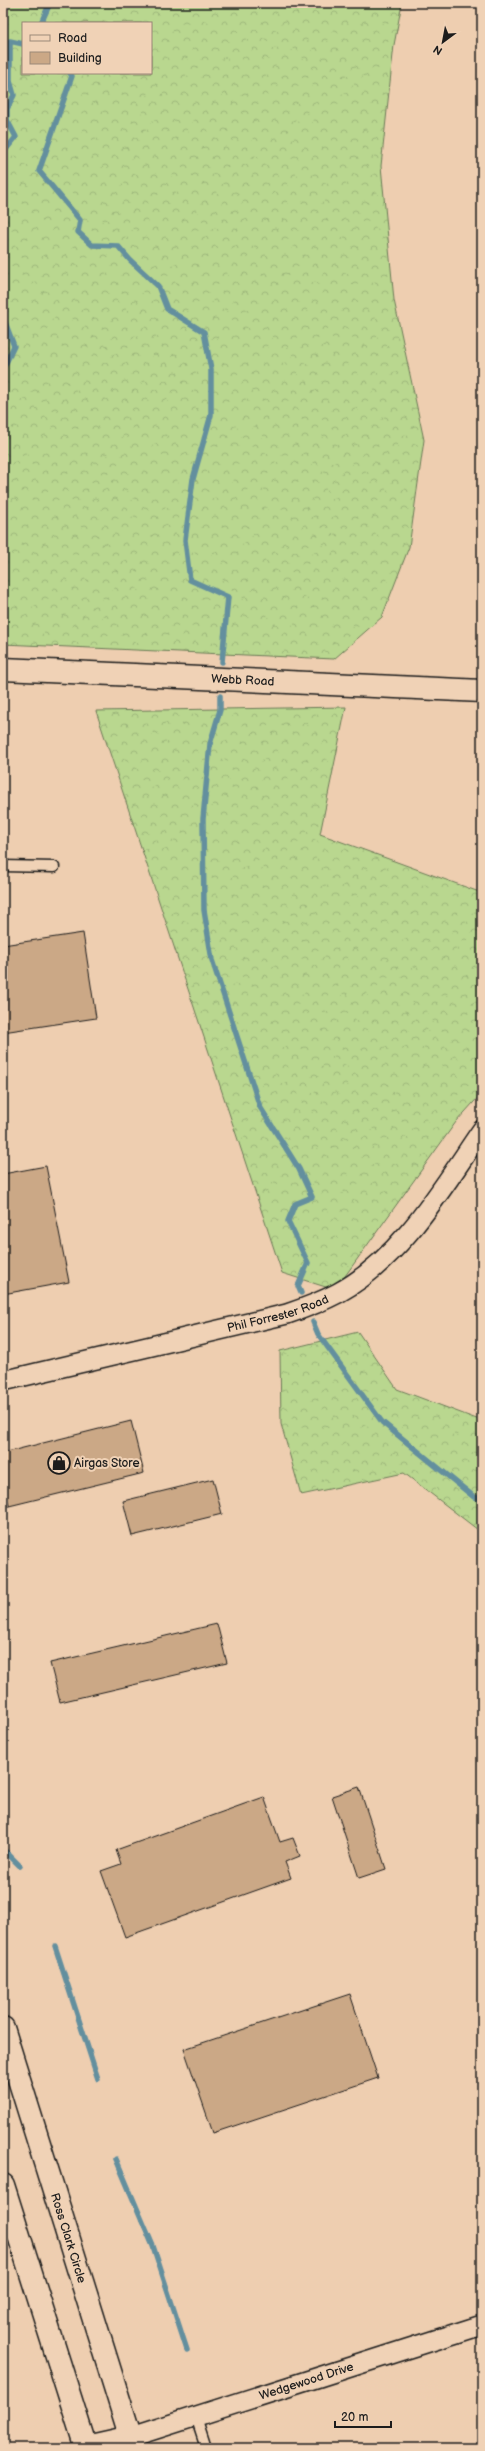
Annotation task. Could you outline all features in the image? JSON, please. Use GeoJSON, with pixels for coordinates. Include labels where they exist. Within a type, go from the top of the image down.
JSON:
{"type":"FeatureCollection","features":[{"type":"Feature","properties":{"kind":"main road","name":"Webb Road"},"geometry":{"type":"LineString","coordinates":[[3,669],[482,691]]}},
{"type":"Feature","properties":{"kind":"main road","name":"Ross Clark Circle"},"geometry":{"type":"LineString","coordinates":[[3,2028],[132,2442]]}},
{"type":"Feature","properties":{"kind":"main road"},"geometry":{"type":"LineString","coordinates":[[3,2185],[85,2448],[132,2442]]}},
{"type":"Feature","properties":{"kind":"street","name":"Phil Forrester Road"},"geometry":{"type":"LineString","coordinates":[[3,1381],[287,1314],[314,1305],[339,1293],[371,1270],[400,1242],[482,1130]]}},
{"type":"Feature","properties":{"kind":"street","name":"Wedgewood Drive"},"geometry":{"type":"LineString","coordinates":[[132,2442],[196,2417],[482,2325]]}},
{"type":"Feature","properties":{"kind":"lane"},"geometry":{"type":"LineString","coordinates":[[3,866],[54,866]]}},
{"type":"Feature","properties":{"kind":"lane"},"geometry":{"type":"LineString","coordinates":[[196,2417],[206,2448]]}},
{"type":"Feature","properties":{"kind":"green space"},"geometry":{"type":"Polygon","coordinates":[[[3,3],[402,3],[394,45],[381,166],[394,300],[424,440],[409,547],[382,617],[334,659],[3,644],[3,3]]]}},
{"type":"Feature","properties":{"kind":"green space"},"geometry":{"type":"Polygon","coordinates":[[[346,707],[320,834],[482,893],[482,1093],[456,1122],[335,1290],[282,1273],[96,711],[346,707]]]}},
{"type":"Feature","properties":{"kind":"green space"},"geometry":{"type":"Polygon","coordinates":[[[358,1332],[397,1389],[482,1421],[482,1533],[404,1473],[301,1495],[281,1424],[280,1351],[358,1332]]]}},
{"type":"Feature","properties":{"kind":"building"},"geometry":{"type":"Polygon","coordinates":[[[83,933],[96,1018],[3,1032],[3,945],[83,933]]]}},
{"type":"Feature","properties":{"kind":"building"},"geometry":{"type":"Polygon","coordinates":[[[46,1166],[69,1282],[3,1294],[3,1174],[46,1166]]]}},
{"type":"Feature","properties":{"kind":"building"},"geometry":{"type":"Polygon","coordinates":[[[131,1421],[144,1473],[9,1506],[3,1482],[3,1453],[131,1421]]]}},
{"type":"Feature","properties":{"kind":"building"},"geometry":{"type":"Polygon","coordinates":[[[213,1479],[222,1514],[132,1536],[123,1501],[213,1479]]]}},
{"type":"Feature","properties":{"kind":"building"},"geometry":{"type":"Polygon","coordinates":[[[217,1624],[227,1663],[60,1702],[50,1663],[217,1624]]]}},
{"type":"Feature","properties":{"kind":"building"},"geometry":{"type":"Polygon","coordinates":[[[359,1787],[386,1869],[359,1878],[332,1796],[359,1787]]]}},
{"type":"Feature","properties":{"kind":"building"},"geometry":{"type":"Polygon","coordinates":[[[264,1797],[280,1842],[293,1838],[300,1856],[285,1862],[291,1878],[125,1937],[101,1871],[121,1864],[116,1850],[264,1797]]]}},
{"type":"Feature","properties":{"kind":"building"},"geometry":{"type":"Polygon","coordinates":[[[350,1994],[378,2078],[213,2133],[184,2049],[350,1994]]]}},
{"type":"Feature","properties":{"kind":"waterway"},"geometry":{"type":"LineString","coordinates":[[41,22],[50,3]]}},
{"type":"Feature","properties":{"kind":"waterway"},"geometry":{"type":"LineString","coordinates":[[3,153],[16,137],[7,120],[7,109],[14,95],[10,81],[10,41],[22,44]]}},
{"type":"Feature","properties":{"kind":"waterway"},"geometry":{"type":"LineString","coordinates":[[71,74],[72,76],[39,171],[80,220],[78,232],[92,245],[118,246],[130,260],[158,286],[167,309],[204,332],[211,369],[211,415],[193,479],[185,540],[190,580],[228,597],[222,662]]}},
{"type":"Feature","properties":{"kind":"waterway"},"geometry":{"type":"LineString","coordinates":[[3,317],[14,346],[3,369]]}},
{"type":"Feature","properties":{"kind":"waterway"},"geometry":{"type":"LineString","coordinates":[[220,696],[220,710],[210,744],[203,819],[204,910],[212,960],[260,1107],[299,1169],[312,1197],[295,1204],[288,1221],[308,1263],[298,1286],[301,1293]]}},
{"type":"Feature","properties":{"kind":"waterway"},"geometry":{"type":"LineString","coordinates":[[313,1322],[318,1334],[382,1422],[474,1497],[482,1499]]}},
{"type":"Feature","properties":{"kind":"waterway"},"geometry":{"type":"LineString","coordinates":[[3,1849],[20,1866]]}},
{"type":"Feature","properties":{"kind":"waterway"},"geometry":{"type":"LineString","coordinates":[[55,1946],[98,2079]]}},
{"type":"Feature","properties":{"kind":"waterway"},"geometry":{"type":"LineString","coordinates":[[116,2159],[153,2246],[187,2350]]}},
{"type":"Feature","properties":{"kind":"place","name":"Airgas Store"},"geometry":{"type":"Point","coordinates":[59,1463]}}]}
